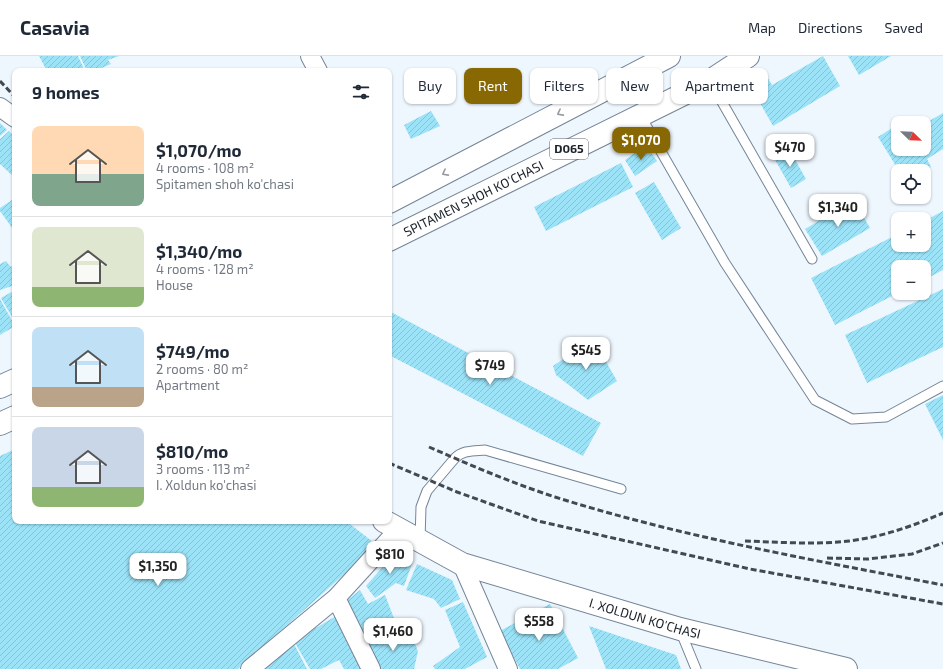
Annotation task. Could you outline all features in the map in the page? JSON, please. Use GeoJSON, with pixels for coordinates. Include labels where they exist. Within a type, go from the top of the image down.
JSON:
{"type":"FeatureCollection","features":[{"type":"Feature","properties":{"kind":"main road","name":"D065"},"geometry":{"type":"LineString","coordinates":[[392,200],[669,56]]}},
{"type":"Feature","properties":{"kind":"main road","name":"SPITAMEN SHOH KO'CHASI"},"geometry":{"type":"LineString","coordinates":[[729,68],[748,56]]}},
{"type":"Feature","properties":{"kind":"main road","name":"SPITAMEN SHOH KO'CHASI"},"geometry":{"type":"LineString","coordinates":[[392,238],[671,99]]}},
{"type":"Feature","properties":{"kind":"main road"},"geometry":{"type":"LineString","coordinates":[[0,387],[12,381]]}},
{"type":"Feature","properties":{"kind":"main road"},"geometry":{"type":"LineString","coordinates":[[0,424],[12,418]]}},
{"type":"Feature","properties":{"kind":"main road","name":"I. XOLDUN KO'CHASI"},"geometry":{"type":"LineString","coordinates":[[391,526],[462,564],[680,629],[846,669]]}},
{"type":"Feature","properties":{"kind":"street"},"geometry":{"type":"LineString","coordinates":[[310,56],[316,68]]}},
{"type":"Feature","properties":{"kind":"street"},"geometry":{"type":"LineString","coordinates":[[0,107],[12,116]]}},
{"type":"Feature","properties":{"kind":"street"},"geometry":{"type":"LineString","coordinates":[[250,669],[336,598],[391,526]]}},
{"type":"Feature","properties":{"kind":"street"},"geometry":{"type":"LineString","coordinates":[[462,564],[508,669]]}},
{"type":"Feature","properties":{"kind":"street"},"geometry":{"type":"LineString","coordinates":[[336,598],[371,669]]}},
{"type":"Feature","properties":{"kind":"lane"},"geometry":{"type":"LineString","coordinates":[[724,104],[812,259]]}},
{"type":"Feature","properties":{"kind":"lane"},"geometry":{"type":"LineString","coordinates":[[639,114],[725,263],[815,400],[852,419],[886,417],[943,386]]}},
{"type":"Feature","properties":{"kind":"lane"},"geometry":{"type":"LineString","coordinates":[[420,542],[421,507],[427,491],[454,458],[459,454],[469,451],[486,450],[621,489]]}},
{"type":"Feature","properties":{"kind":"lane"},"geometry":{"type":"LineString","coordinates":[[680,629],[696,669]]}},
{"type":"Feature","properties":{"kind":"building"},"geometry":{"type":"Polygon","coordinates":[[[39,56],[78,56],[84,68],[45,68],[39,56]]]}},
{"type":"Feature","properties":{"kind":"building"},"geometry":{"type":"Polygon","coordinates":[[[80,56],[119,56],[108,60],[111,64],[101,68],[86,68],[80,56]]]}},
{"type":"Feature","properties":{"kind":"building"},"geometry":{"type":"Polygon","coordinates":[[[823,56],[840,86],[773,126],[761,104],[768,104],[768,79],[772,85],[823,56]]]}},
{"type":"Feature","properties":{"kind":"building"},"geometry":{"type":"Polygon","coordinates":[[[848,56],[891,56],[859,75],[848,56]]]}},
{"type":"Feature","properties":{"kind":"building"},"geometry":{"type":"Polygon","coordinates":[[[431,111],[440,126],[411,139],[404,125],[431,111]]]}},
{"type":"Feature","properties":{"kind":"building"},"geometry":{"type":"Polygon","coordinates":[[[943,113],[943,149],[927,159],[930,164],[895,164],[878,137],[891,129],[891,156],[931,156],[931,120],[943,113]]]}},
{"type":"Feature","properties":{"kind":"building"},"geometry":{"type":"Polygon","coordinates":[[[0,123],[7,130],[0,136],[0,123]]]}},
{"type":"Feature","properties":{"kind":"building"},"geometry":{"type":"Polygon","coordinates":[[[9,131],[12,134],[12,175],[0,164],[0,139],[9,131]]]}},
{"type":"Feature","properties":{"kind":"building"},"geometry":{"type":"Polygon","coordinates":[[[646,145],[657,161],[635,176],[625,160],[646,145]]]}},
{"type":"Feature","properties":{"kind":"building"},"geometry":{"type":"Polygon","coordinates":[[[789,149],[806,179],[791,188],[774,158],[789,149]]]}},
{"type":"Feature","properties":{"kind":"building"},"geometry":{"type":"Polygon","coordinates":[[[621,163],[633,187],[546,231],[534,207],[621,163]]]}},
{"type":"Feature","properties":{"kind":"building"},"geometry":{"type":"Polygon","coordinates":[[[654,182],[681,228],[662,240],[635,193],[654,182]]]}},
{"type":"Feature","properties":{"kind":"building"},"geometry":{"type":"Polygon","coordinates":[[[12,200],[12,228],[0,211],[0,208],[12,200]]]}},
{"type":"Feature","properties":{"kind":"building"},"geometry":{"type":"Polygon","coordinates":[[[854,200],[870,228],[822,256],[805,229],[854,200]]]}},
{"type":"Feature","properties":{"kind":"building"},"geometry":{"type":"Polygon","coordinates":[[[943,211],[943,270],[931,276],[931,260],[891,260],[891,297],[835,325],[811,278],[891,238],[891,252],[931,252],[931,217],[943,211]]]}},
{"type":"Feature","properties":{"kind":"building"},"geometry":{"type":"Polygon","coordinates":[[[6,261],[11,267],[12,266],[12,286],[0,290],[0,264],[6,261]]]}},
{"type":"Feature","properties":{"kind":"building"},"geometry":{"type":"Polygon","coordinates":[[[943,289],[943,347],[867,383],[845,335],[920,300],[931,300],[931,295],[943,289]]]}},
{"type":"Feature","properties":{"kind":"building"},"geometry":{"type":"Polygon","coordinates":[[[12,292],[12,317],[1,298],[12,292]]]}},
{"type":"Feature","properties":{"kind":"building"},"geometry":{"type":"Polygon","coordinates":[[[0,299],[12,321],[12,328],[0,335],[0,299]]]}},
{"type":"Feature","properties":{"kind":"building"},"geometry":{"type":"Polygon","coordinates":[[[392,313],[601,423],[583,456],[392,357],[392,313]]]}},
{"type":"Feature","properties":{"kind":"building"},"geometry":{"type":"Polygon","coordinates":[[[593,339],[617,381],[588,400],[556,375],[553,366],[593,339]]]}},
{"type":"Feature","properties":{"kind":"building"},"geometry":{"type":"Polygon","coordinates":[[[943,395],[943,440],[925,404],[943,395]]]}},
{"type":"Feature","properties":{"kind":"building"},"geometry":{"type":"Polygon","coordinates":[[[12,450],[12,524],[350,524],[377,545],[238,669],[0,669],[0,456],[12,450]]]}},
{"type":"Feature","properties":{"kind":"building"},"geometry":{"type":"Polygon","coordinates":[[[394,554],[413,561],[404,586],[396,583],[375,598],[366,586],[394,554]]]}},
{"type":"Feature","properties":{"kind":"building"},"geometry":{"type":"Polygon","coordinates":[[[417,564],[452,580],[460,599],[441,608],[434,599],[406,590],[417,564]]]}},
{"type":"Feature","properties":{"kind":"building"},"geometry":{"type":"Polygon","coordinates":[[[360,590],[368,604],[385,595],[397,626],[363,643],[345,602],[360,590]]]}},
{"type":"Feature","properties":{"kind":"building"},"geometry":{"type":"Polygon","coordinates":[[[463,602],[487,657],[465,669],[435,669],[433,666],[460,647],[445,610],[463,602]]]}},
{"type":"Feature","properties":{"kind":"building"},"geometry":{"type":"Polygon","coordinates":[[[550,604],[578,658],[558,669],[520,669],[500,631],[550,604]]]}},
{"type":"Feature","properties":{"kind":"building"},"geometry":{"type":"Polygon","coordinates":[[[341,613],[366,669],[344,669],[339,660],[321,669],[310,669],[294,641],[341,613]]]}},
{"type":"Feature","properties":{"kind":"building"},"geometry":{"type":"Polygon","coordinates":[[[589,626],[676,655],[681,669],[606,669],[589,626]]]}},
{"type":"Feature","properties":{"kind":"building"},"geometry":{"type":"Polygon","coordinates":[[[398,630],[402,634],[412,637],[418,651],[414,669],[377,669],[364,644],[398,630]]]}},
{"type":"Feature","properties":{"kind":"building"},"geometry":{"type":"Polygon","coordinates":[[[293,642],[307,669],[264,669],[293,642]]]}},
{"type":"Feature","properties":{"kind":"railway"},"geometry":{"type":"LineString","coordinates":[[0,81],[12,94]]}},
{"type":"Feature","properties":{"kind":"railway"},"geometry":{"type":"LineString","coordinates":[[429,447],[523,486],[555,497],[651,524],[748,547],[943,585]]}},
{"type":"Feature","properties":{"kind":"railway"},"geometry":{"type":"LineString","coordinates":[[392,464],[457,492],[538,521],[750,569],[943,604]]}},
{"type":"Feature","properties":{"kind":"railway"},"geometry":{"type":"LineString","coordinates":[[745,541],[810,543],[849,541],[873,537],[897,530],[943,513]]}},
{"type":"Feature","properties":{"kind":"railway"},"geometry":{"type":"LineString","coordinates":[[827,558],[868,559],[912,554],[943,543]]}}]}
